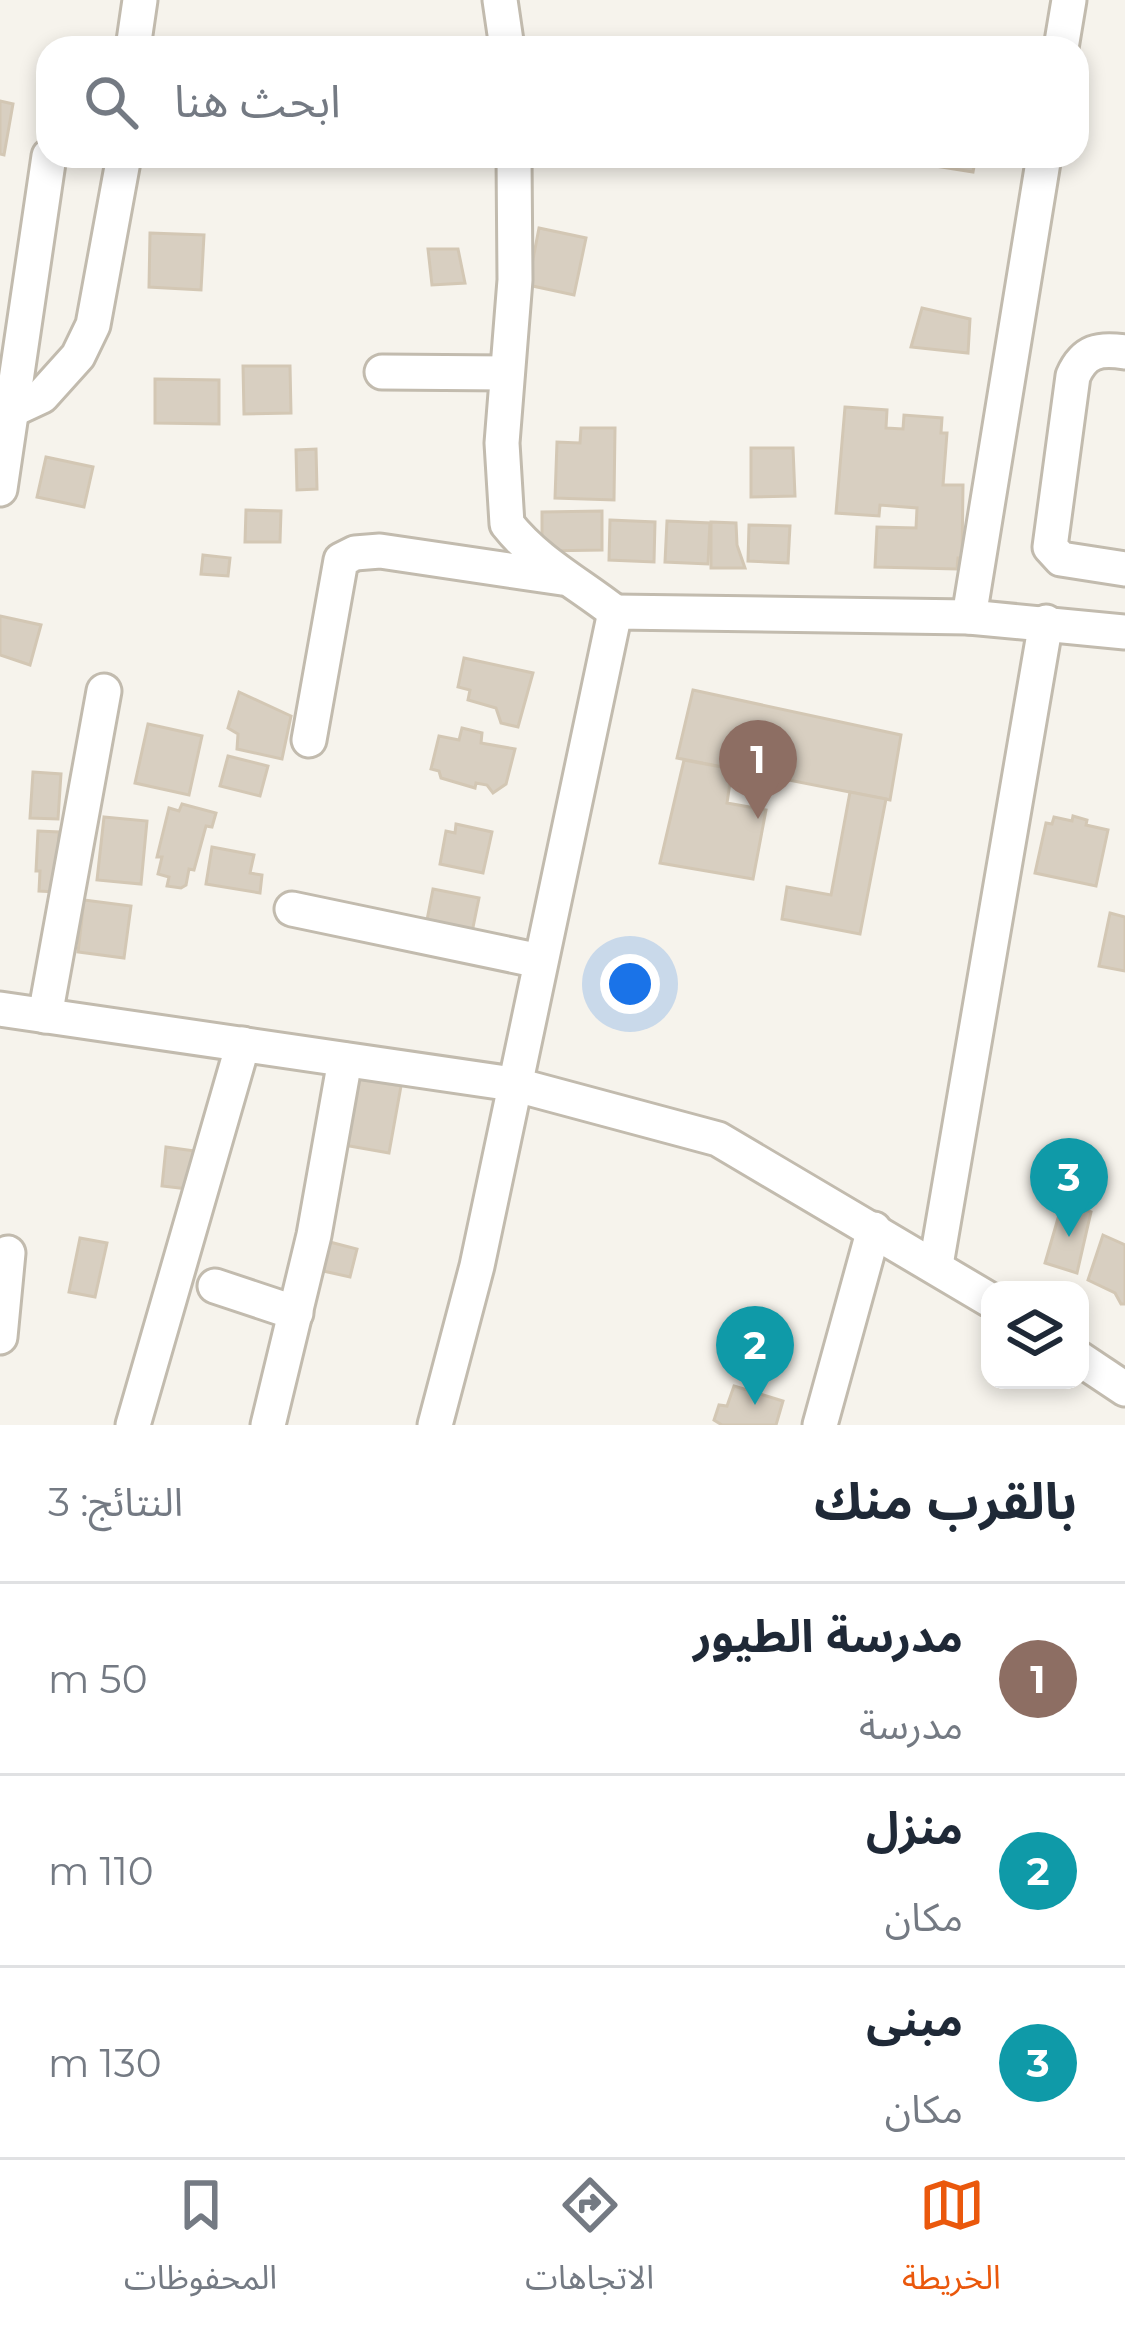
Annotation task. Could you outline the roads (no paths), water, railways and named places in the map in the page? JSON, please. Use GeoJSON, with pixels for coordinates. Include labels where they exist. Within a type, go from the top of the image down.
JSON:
{"type":"FeatureCollection","features":[{"type":"Feature","properties":{"kind":"street"},"geometry":{"type":"LineString","coordinates":[[135,36],[140,0]]}},
{"type":"Feature","properties":{"kind":"street"},"geometry":{"type":"LineString","coordinates":[[500,0],[505,36]]}},
{"type":"Feature","properties":{"kind":"street"},"geometry":{"type":"LineString","coordinates":[[1063,36],[1069,0]]}},
{"type":"Feature","properties":{"kind":"street"},"geometry":{"type":"LineString","coordinates":[[0,489],[6,410],[47,168]]}},
{"type":"Feature","properties":{"kind":"street"},"geometry":{"type":"LineString","coordinates":[[6,410],[42,396],[68,370],[94,325],[122,168]]}},
{"type":"Feature","properties":{"kind":"street"},"geometry":{"type":"LineString","coordinates":[[514,168],[517,238],[502,443],[507,524],[544,563],[576,580],[615,612],[969,617],[1125,632]]}},
{"type":"Feature","properties":{"kind":"street"},"geometry":{"type":"LineString","coordinates":[[969,617],[1041,168]]}},
{"type":"Feature","properties":{"kind":"street"},"geometry":{"type":"LineString","coordinates":[[1125,352],[1090,352],[1073,376],[1050,548],[1061,559],[1125,569]]}},
{"type":"Feature","properties":{"kind":"street"},"geometry":{"type":"LineString","coordinates":[[382,372],[507,373]]}},
{"type":"Feature","properties":{"kind":"street"},"geometry":{"type":"LineString","coordinates":[[309,740],[341,560],[355,553],[380,551],[576,580]]}},
{"type":"Feature","properties":{"kind":"street"},"geometry":{"type":"LineString","coordinates":[[435,1425],[477,1266],[615,612]]}},
{"type":"Feature","properties":{"kind":"street"},"geometry":{"type":"LineString","coordinates":[[936,1265],[1046,622]]}},
{"type":"Feature","properties":{"kind":"street"},"geometry":{"type":"LineString","coordinates":[[45,1016],[104,691]]}},
{"type":"Feature","properties":{"kind":"street"},"geometry":{"type":"LineString","coordinates":[[292,909],[540,961]]}},
{"type":"Feature","properties":{"kind":"street"},"geometry":{"type":"LineString","coordinates":[[0,1009],[513,1084],[718,1139],[981,1294]]}},
{"type":"Feature","properties":{"kind":"street"},"geometry":{"type":"LineString","coordinates":[[134,1425],[243,1044]]}},
{"type":"Feature","properties":{"kind":"street"},"geometry":{"type":"LineString","coordinates":[[268,1425],[314,1234],[345,1060]]}},
{"type":"Feature","properties":{"kind":"street"},"geometry":{"type":"LineString","coordinates":[[820,1425],[874,1229]]}},
{"type":"Feature","properties":{"kind":"street"},"geometry":{"type":"LineString","coordinates":[[0,1337],[8,1253]]}},
{"type":"Feature","properties":{"kind":"street"},"geometry":{"type":"LineString","coordinates":[[215,1286],[296,1313]]}},
{"type":"Feature","properties":{"kind":"street"},"geometry":{"type":"LineString","coordinates":[[1089,1365],[1125,1389]]}},
{"type":"Feature","properties":{"kind":"place","name":"مدرسة الطيور"},"geometry":{"type":"Point","coordinates":[758,819]}},
{"type":"Feature","properties":{"kind":"place","name":"مبنى"},"geometry":{"type":"Point","coordinates":[1069,1237]}},
{"type":"Feature","properties":{"kind":"place","name":"منزل"},"geometry":{"type":"Point","coordinates":[755,1405]}}]}
